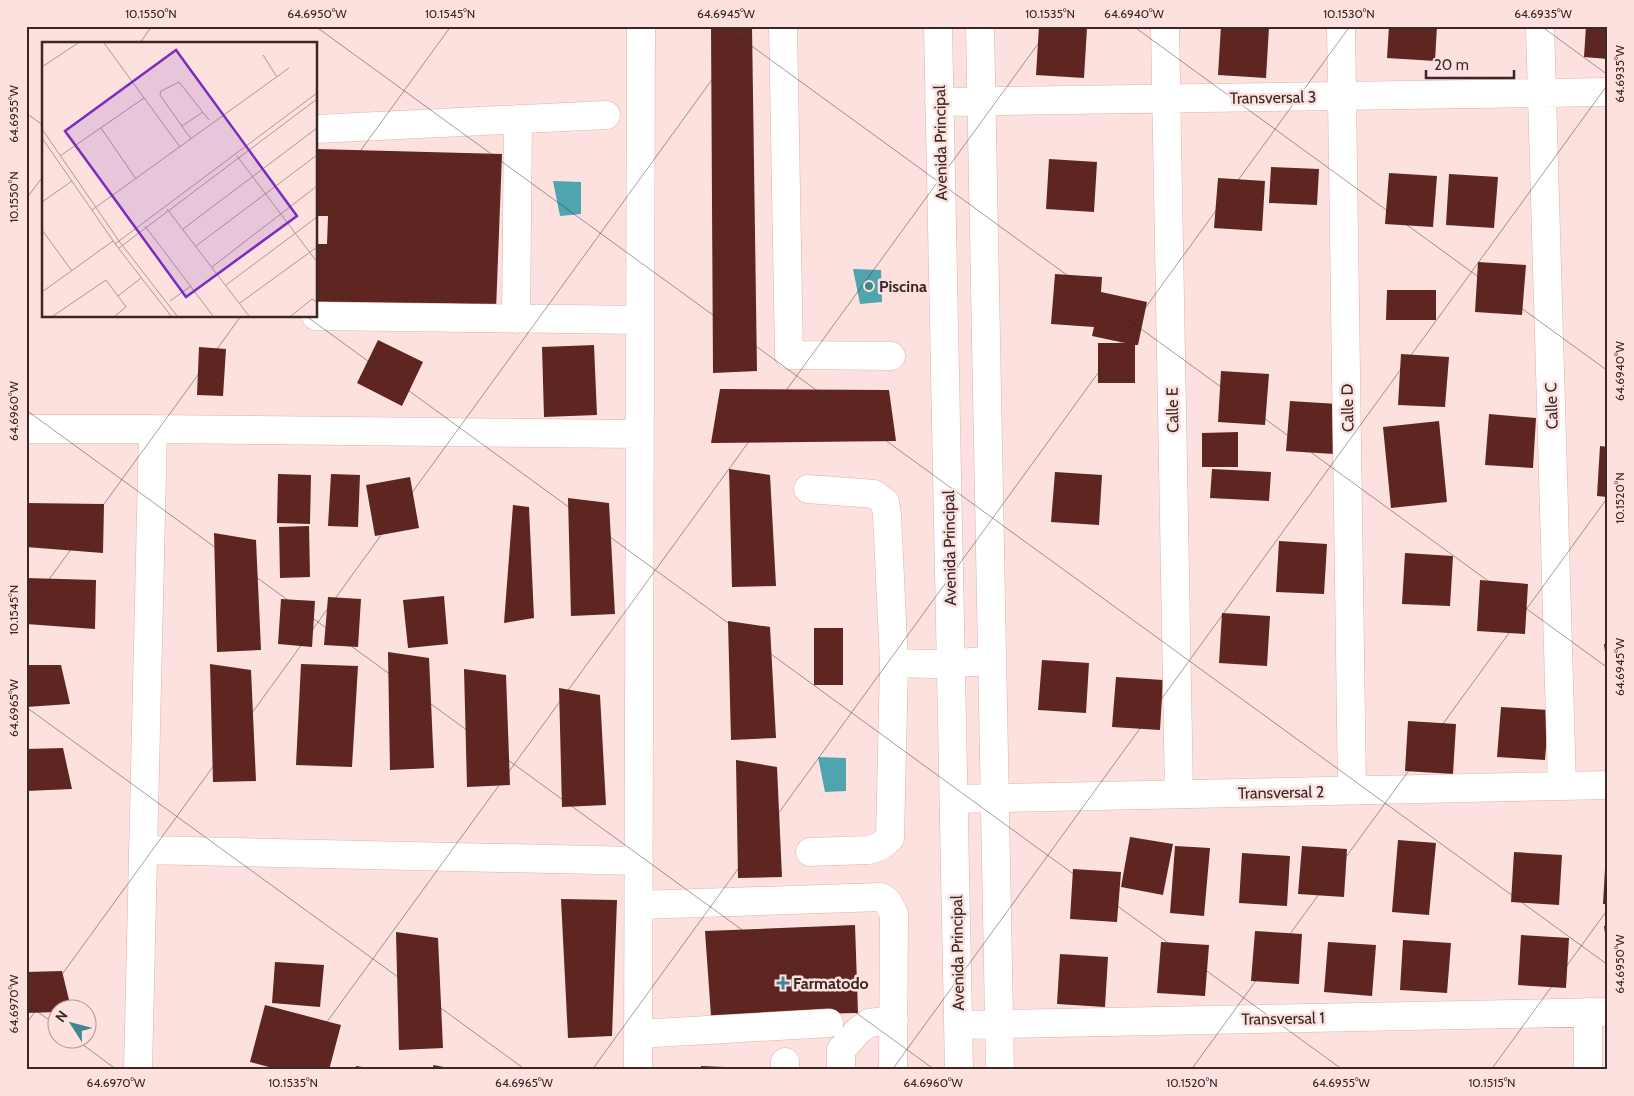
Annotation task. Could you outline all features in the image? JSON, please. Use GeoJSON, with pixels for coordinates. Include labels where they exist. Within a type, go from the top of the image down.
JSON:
{"type":"FeatureCollection","features":[{"type":"Feature","properties":{"kind":"street"},"geometry":{"type":"LineString","coordinates":[[638,1070],[641,26]]}},
{"type":"Feature","properties":{"kind":"street"},"geometry":{"type":"LineString","coordinates":[[783,26],[790,355],[891,356]]}},
{"type":"Feature","properties":{"kind":"street","name":"Avenida Principal"},"geometry":{"type":"LineString","coordinates":[[938,26],[959,1070]]}},
{"type":"Feature","properties":{"kind":"street"},"geometry":{"type":"LineString","coordinates":[[980,26],[1000,1070]]}},
{"type":"Feature","properties":{"kind":"street","name":"Calle E"},"geometry":{"type":"LineString","coordinates":[[1165,26],[1180,794]]}},
{"type":"Feature","properties":{"kind":"street","name":"Calle D"},"geometry":{"type":"LineString","coordinates":[[1342,26],[1352,790]]}},
{"type":"Feature","properties":{"kind":"street","name":"Calle C"},"geometry":{"type":"LineString","coordinates":[[1540,26],[1562,786]]}},
{"type":"Feature","properties":{"kind":"street","name":"Transversal 3"},"geometry":{"type":"LineString","coordinates":[[939,102],[1608,92]]}},
{"type":"Feature","properties":{"kind":"street"},"geometry":{"type":"LineString","coordinates":[[318,128],[606,115]]}},
{"type":"Feature","properties":{"kind":"street"},"geometry":{"type":"LineString","coordinates":[[516,319],[518,119]]}},
{"type":"Feature","properties":{"kind":"street"},"geometry":{"type":"LineString","coordinates":[[318,316],[640,320]]}},
{"type":"Feature","properties":{"kind":"street"},"geometry":{"type":"LineString","coordinates":[[26,430],[153,429],[640,434]]}},
{"type":"Feature","properties":{"kind":"street"},"geometry":{"type":"LineString","coordinates":[[138,1070],[153,429]]}},
{"type":"Feature","properties":{"kind":"street"},"geometry":{"type":"LineString","coordinates":[[808,489],[874,494],[885,502],[894,663],[890,838],[881,846],[868,850],[810,852]]}},
{"type":"Feature","properties":{"kind":"street"},"geometry":{"type":"LineString","coordinates":[[894,663],[931,664],[992,661]]}},
{"type":"Feature","properties":{"kind":"street","name":"Transversal 2"},"geometry":{"type":"LineString","coordinates":[[954,799],[1608,785]]}},
{"type":"Feature","properties":{"kind":"street"},"geometry":{"type":"LineString","coordinates":[[144,850],[639,861]]}},
{"type":"Feature","properties":{"kind":"street"},"geometry":{"type":"LineString","coordinates":[[639,905],[881,897],[887,901],[894,914],[893,1070]]}},
{"type":"Feature","properties":{"kind":"street"},"geometry":{"type":"LineString","coordinates":[[1588,1070],[1598,1012]]}},
{"type":"Feature","properties":{"kind":"street","name":"Transversal 1"},"geometry":{"type":"LineString","coordinates":[[958,1024],[1598,1012]]}},
{"type":"Feature","properties":{"kind":"street"},"geometry":{"type":"LineString","coordinates":[[841,1070],[841,1050],[858,1031],[869,1023],[894,1020]]}},
{"type":"Feature","properties":{"kind":"street"},"geometry":{"type":"LineString","coordinates":[[638,1034],[829,1023]]}},
{"type":"Feature","properties":{"kind":"water"},"geometry":{"type":"Polygon","coordinates":[[[553,181],[581,182],[581,214],[560,216],[553,181]]]}},
{"type":"Feature","properties":{"kind":"water","name":"Piscina"},"geometry":{"type":"Polygon","coordinates":[[[853,269],[881,270],[882,302],[860,304],[853,269]]]}},
{"type":"Feature","properties":{"kind":"water"},"geometry":{"type":"Polygon","coordinates":[[[818,757],[846,758],[846,791],[825,792],[818,757]]]}},
{"type":"Feature","properties":{"kind":"building"},"geometry":{"type":"Polygon","coordinates":[[[711,26],[752,26],[757,371],[713,373],[711,26]]]}},
{"type":"Feature","properties":{"kind":"building"},"geometry":{"type":"Polygon","coordinates":[[[1039,26],[1087,28],[1084,78],[1036,75],[1039,26]]]}},
{"type":"Feature","properties":{"kind":"building"},"geometry":{"type":"Polygon","coordinates":[[[1221,26],[1269,27],[1266,78],[1218,75],[1221,26]]]}},
{"type":"Feature","properties":{"kind":"building"},"geometry":{"type":"Polygon","coordinates":[[[1389,26],[1437,26],[1435,61],[1387,58],[1389,26]]]}},
{"type":"Feature","properties":{"kind":"building"},"geometry":{"type":"Polygon","coordinates":[[[1586,26],[1608,26],[1608,59],[1584,57],[1586,26]]]}},
{"type":"Feature","properties":{"kind":"building"},"geometry":{"type":"Polygon","coordinates":[[[318,149],[502,154],[496,311],[318,305],[318,244],[327,244],[328,216],[318,216],[318,149]]]}},
{"type":"Feature","properties":{"kind":"building"},"geometry":{"type":"Polygon","coordinates":[[[1049,159],[1097,162],[1094,212],[1046,209],[1049,159]]]}},
{"type":"Feature","properties":{"kind":"building"},"geometry":{"type":"Polygon","coordinates":[[[1271,167],[1319,169],[1317,205],[1269,203],[1271,167]]]}},
{"type":"Feature","properties":{"kind":"building"},"geometry":{"type":"Polygon","coordinates":[[[1389,173],[1437,176],[1433,227],[1385,224],[1389,173]]]}},
{"type":"Feature","properties":{"kind":"building"},"geometry":{"type":"Polygon","coordinates":[[[1449,174],[1498,177],[1494,228],[1446,225],[1449,174]]]}},
{"type":"Feature","properties":{"kind":"building"},"geometry":{"type":"Polygon","coordinates":[[[1218,178],[1265,181],[1262,231],[1214,228],[1218,178]]]}},
{"type":"Feature","properties":{"kind":"building"},"geometry":{"type":"Polygon","coordinates":[[[1478,262],[1526,265],[1522,315],[1475,312],[1478,262]]]}},
{"type":"Feature","properties":{"kind":"building"},"geometry":{"type":"Polygon","coordinates":[[[1055,274],[1102,277],[1101,292],[1147,302],[1138,345],[1135,345],[1135,383],[1098,383],[1098,343],[1125,343],[1092,336],[1094,327],[1051,324],[1055,274]]]}},
{"type":"Feature","properties":{"kind":"building"},"geometry":{"type":"Polygon","coordinates":[[[1387,290],[1436,290],[1436,320],[1386,320],[1387,290]]]}},
{"type":"Feature","properties":{"kind":"building"},"geometry":{"type":"Polygon","coordinates":[[[378,340],[423,362],[402,406],[357,383],[378,340]]]}},
{"type":"Feature","properties":{"kind":"building"},"geometry":{"type":"Polygon","coordinates":[[[594,345],[597,415],[544,417],[542,347],[594,345]]]}},
{"type":"Feature","properties":{"kind":"building"},"geometry":{"type":"Polygon","coordinates":[[[199,347],[226,349],[223,396],[197,395],[199,347]]]}},
{"type":"Feature","properties":{"kind":"building"},"geometry":{"type":"Polygon","coordinates":[[[1401,354],[1449,357],[1445,407],[1398,405],[1401,354]]]}},
{"type":"Feature","properties":{"kind":"building"},"geometry":{"type":"Polygon","coordinates":[[[1221,371],[1269,374],[1265,425],[1218,422],[1221,371]]]}},
{"type":"Feature","properties":{"kind":"building"},"geometry":{"type":"Polygon","coordinates":[[[720,389],[889,390],[896,441],[711,443],[720,389]]]}},
{"type":"Feature","properties":{"kind":"building"},"geometry":{"type":"Polygon","coordinates":[[[1290,401],[1338,404],[1334,454],[1286,451],[1290,401]]]}},
{"type":"Feature","properties":{"kind":"building"},"geometry":{"type":"Polygon","coordinates":[[[1489,414],[1536,418],[1533,468],[1485,465],[1489,414]]]}},
{"type":"Feature","properties":{"kind":"building"},"geometry":{"type":"Polygon","coordinates":[[[1439,421],[1447,502],[1391,508],[1383,427],[1439,421]]]}},
{"type":"Feature","properties":{"kind":"building"},"geometry":{"type":"Polygon","coordinates":[[[1238,432],[1238,467],[1202,467],[1202,433],[1238,432]]]}},
{"type":"Feature","properties":{"kind":"building"},"geometry":{"type":"Polygon","coordinates":[[[1600,446],[1608,447],[1608,497],[1597,496],[1600,446]]]}},
{"type":"Feature","properties":{"kind":"building"},"geometry":{"type":"Polygon","coordinates":[[[729,469],[770,475],[776,586],[732,587],[729,469]]]}},
{"type":"Feature","properties":{"kind":"building"},"geometry":{"type":"Polygon","coordinates":[[[1212,469],[1271,472],[1269,501],[1210,498],[1212,469]]]}},
{"type":"Feature","properties":{"kind":"building"},"geometry":{"type":"Polygon","coordinates":[[[1055,472],[1102,475],[1099,525],[1051,522],[1055,472]]]}},
{"type":"Feature","properties":{"kind":"building"},"geometry":{"type":"Polygon","coordinates":[[[278,474],[311,475],[310,524],[277,523],[278,474]]]}},
{"type":"Feature","properties":{"kind":"building"},"geometry":{"type":"Polygon","coordinates":[[[331,474],[360,475],[358,527],[328,526],[331,474]]]}},
{"type":"Feature","properties":{"kind":"building"},"geometry":{"type":"Polygon","coordinates":[[[410,477],[419,528],[375,536],[366,485],[410,477]]]}},
{"type":"Feature","properties":{"kind":"building"},"geometry":{"type":"Polygon","coordinates":[[[568,498],[609,503],[615,614],[571,616],[568,498]]]}},
{"type":"Feature","properties":{"kind":"building"},"geometry":{"type":"Polygon","coordinates":[[[26,503],[104,504],[103,553],[26,547],[26,503]]]}},
{"type":"Feature","properties":{"kind":"building"},"geometry":{"type":"Polygon","coordinates":[[[513,505],[529,507],[534,618],[504,623],[513,505]]]}},
{"type":"Feature","properties":{"kind":"building"},"geometry":{"type":"Polygon","coordinates":[[[309,526],[310,577],[280,578],[279,527],[309,526]]]}},
{"type":"Feature","properties":{"kind":"building"},"geometry":{"type":"Polygon","coordinates":[[[214,533],[256,540],[261,650],[217,652],[214,533]]]}},
{"type":"Feature","properties":{"kind":"building"},"geometry":{"type":"Polygon","coordinates":[[[1279,541],[1327,544],[1324,594],[1276,592],[1279,541]]]}},
{"type":"Feature","properties":{"kind":"building"},"geometry":{"type":"Polygon","coordinates":[[[1405,553],[1453,556],[1450,606],[1402,604],[1405,553]]]}},
{"type":"Feature","properties":{"kind":"building"},"geometry":{"type":"Polygon","coordinates":[[[26,578],[96,580],[95,629],[26,624],[26,578]]]}},
{"type":"Feature","properties":{"kind":"building"},"geometry":{"type":"Polygon","coordinates":[[[1480,580],[1528,584],[1525,634],[1477,631],[1480,580]]]}},
{"type":"Feature","properties":{"kind":"building"},"geometry":{"type":"Polygon","coordinates":[[[444,596],[448,644],[408,648],[403,600],[444,596]]]}},
{"type":"Feature","properties":{"kind":"building"},"geometry":{"type":"Polygon","coordinates":[[[328,597],[361,599],[358,647],[324,645],[328,597]]]}},
{"type":"Feature","properties":{"kind":"building"},"geometry":{"type":"Polygon","coordinates":[[[281,599],[315,601],[312,647],[278,644],[281,599]]]}},
{"type":"Feature","properties":{"kind":"building"},"geometry":{"type":"Polygon","coordinates":[[[1222,613],[1270,616],[1267,666],[1219,663],[1222,613]]]}},
{"type":"Feature","properties":{"kind":"building"},"geometry":{"type":"Polygon","coordinates":[[[728,621],[770,627],[776,738],[731,740],[728,621]]]}},
{"type":"Feature","properties":{"kind":"building"},"geometry":{"type":"Polygon","coordinates":[[[814,628],[843,628],[843,685],[814,685],[814,628]]]}},
{"type":"Feature","properties":{"kind":"building"},"geometry":{"type":"Polygon","coordinates":[[[1608,643],[1608,665],[1607,666],[1604,644],[1608,643]]]}},
{"type":"Feature","properties":{"kind":"building"},"geometry":{"type":"Polygon","coordinates":[[[388,652],[429,658],[434,768],[390,770],[388,652]]]}},
{"type":"Feature","properties":{"kind":"building"},"geometry":{"type":"Polygon","coordinates":[[[1042,660],[1089,663],[1086,713],[1038,710],[1042,660]]]}},
{"type":"Feature","properties":{"kind":"building"},"geometry":{"type":"Polygon","coordinates":[[[210,664],[251,670],[256,781],[213,782],[210,664]]]}},
{"type":"Feature","properties":{"kind":"building"},"geometry":{"type":"Polygon","coordinates":[[[301,664],[358,666],[352,767],[296,765],[301,664]]]}},
{"type":"Feature","properties":{"kind":"building"},"geometry":{"type":"Polygon","coordinates":[[[26,665],[61,665],[70,704],[26,707],[26,665]]]}},
{"type":"Feature","properties":{"kind":"building"},"geometry":{"type":"Polygon","coordinates":[[[464,669],[506,675],[510,785],[467,787],[464,669]]]}},
{"type":"Feature","properties":{"kind":"building"},"geometry":{"type":"Polygon","coordinates":[[[1116,677],[1163,680],[1160,730],[1112,727],[1116,677]]]}},
{"type":"Feature","properties":{"kind":"building"},"geometry":{"type":"Polygon","coordinates":[[[559,688],[600,695],[606,805],[562,807],[559,688]]]}},
{"type":"Feature","properties":{"kind":"building"},"geometry":{"type":"Polygon","coordinates":[[[1501,707],[1549,710],[1545,760],[1497,757],[1501,707]]]}},
{"type":"Feature","properties":{"kind":"building"},"geometry":{"type":"Polygon","coordinates":[[[1606,719],[1608,719],[1608,743],[1605,743],[1606,719]]]}},
{"type":"Feature","properties":{"kind":"building"},"geometry":{"type":"Polygon","coordinates":[[[1408,721],[1456,724],[1453,774],[1405,771],[1408,721]]]}},
{"type":"Feature","properties":{"kind":"building"},"geometry":{"type":"Polygon","coordinates":[[[63,748],[72,789],[26,791],[26,749],[63,748]]]}},
{"type":"Feature","properties":{"kind":"building"},"geometry":{"type":"Polygon","coordinates":[[[736,760],[777,767],[782,877],[738,878],[736,760]]]}},
{"type":"Feature","properties":{"kind":"building"},"geometry":{"type":"Polygon","coordinates":[[[1130,837],[1173,844],[1163,895],[1121,887],[1130,837]]]}},
{"type":"Feature","properties":{"kind":"building"},"geometry":{"type":"Polygon","coordinates":[[[1398,840],[1436,843],[1429,915],[1392,912],[1398,840]]]}},
{"type":"Feature","properties":{"kind":"building"},"geometry":{"type":"Polygon","coordinates":[[[1175,846],[1210,848],[1204,916],[1170,913],[1175,846]]]}},
{"type":"Feature","properties":{"kind":"building"},"geometry":{"type":"Polygon","coordinates":[[[1302,846],[1347,849],[1344,897],[1298,894],[1302,846]]]}},
{"type":"Feature","properties":{"kind":"building"},"geometry":{"type":"Polygon","coordinates":[[[1606,851],[1608,851],[1608,904],[1603,904],[1606,851]]]}},
{"type":"Feature","properties":{"kind":"building"},"geometry":{"type":"Polygon","coordinates":[[[1514,852],[1562,855],[1559,905],[1511,902],[1514,852]]]}},
{"type":"Feature","properties":{"kind":"building"},"geometry":{"type":"Polygon","coordinates":[[[1242,853],[1290,856],[1287,906],[1239,903],[1242,853]]]}},
{"type":"Feature","properties":{"kind":"building"},"geometry":{"type":"Polygon","coordinates":[[[1073,869],[1121,872],[1117,922],[1070,919],[1073,869]]]}},
{"type":"Feature","properties":{"kind":"building"},"geometry":{"type":"Polygon","coordinates":[[[561,899],[617,900],[612,1036],[568,1038],[561,899]]]}},
{"type":"Feature","properties":{"kind":"building"},"geometry":{"type":"Polygon","coordinates":[[[855,925],[858,1013],[711,1016],[705,931],[855,925]]]}},
{"type":"Feature","properties":{"kind":"building"},"geometry":{"type":"Polygon","coordinates":[[[1608,925],[1608,946],[1607,947],[1604,926],[1608,925]]]}},
{"type":"Feature","properties":{"kind":"building"},"geometry":{"type":"Polygon","coordinates":[[[1255,931],[1302,934],[1299,984],[1251,981],[1255,931]]]}},
{"type":"Feature","properties":{"kind":"building"},"geometry":{"type":"Polygon","coordinates":[[[396,932],[438,938],[443,1048],[399,1050],[396,932]]]}},
{"type":"Feature","properties":{"kind":"building"},"geometry":{"type":"Polygon","coordinates":[[[1521,935],[1569,938],[1566,988],[1518,985],[1521,935]]]}},
{"type":"Feature","properties":{"kind":"building"},"geometry":{"type":"Polygon","coordinates":[[[1403,940],[1451,943],[1447,993],[1400,990],[1403,940]]]}},
{"type":"Feature","properties":{"kind":"building"},"geometry":{"type":"Polygon","coordinates":[[[1161,942],[1209,945],[1205,996],[1157,993],[1161,942]]]}},
{"type":"Feature","properties":{"kind":"building"},"geometry":{"type":"Polygon","coordinates":[[[1328,942],[1376,945],[1372,996],[1324,992],[1328,942]]]}},
{"type":"Feature","properties":{"kind":"building"},"geometry":{"type":"Polygon","coordinates":[[[1060,954],[1108,957],[1105,1007],[1057,1004],[1060,954]]]}},
{"type":"Feature","properties":{"kind":"building"},"geometry":{"type":"Polygon","coordinates":[[[275,962],[324,965],[320,1007],[272,1003],[275,962]]]}},
{"type":"Feature","properties":{"kind":"building"},"geometry":{"type":"Polygon","coordinates":[[[62,971],[69,998],[48,998],[48,1012],[26,1013],[26,972],[62,971]]]}},
{"type":"Feature","properties":{"kind":"building"},"geometry":{"type":"Polygon","coordinates":[[[265,1005],[341,1025],[329,1070],[280,1070],[250,1062],[265,1005]]]}},
{"type":"Feature","properties":{"kind":"building"},"geometry":{"type":"Polygon","coordinates":[[[433,1065],[454,1069],[454,1070],[434,1070],[433,1065]]]}},
{"type":"Feature","properties":{"kind":"building"},"geometry":{"type":"Polygon","coordinates":[[[356,1066],[374,1069],[374,1070],[356,1070],[356,1066]]]}},
{"type":"Feature","properties":{"kind":"building"},"geometry":{"type":"Polygon","coordinates":[[[701,1066],[747,1068],[747,1070],[701,1070],[701,1066]]]}},
{"type":"Feature","properties":{"kind":"place","name":"Piscina"},"geometry":{"type":"Point","coordinates":[869,286]}},
{"type":"Feature","properties":{"kind":"place","name":"Farmatodo"},"geometry":{"type":"Point","coordinates":[783,983]}}]}
